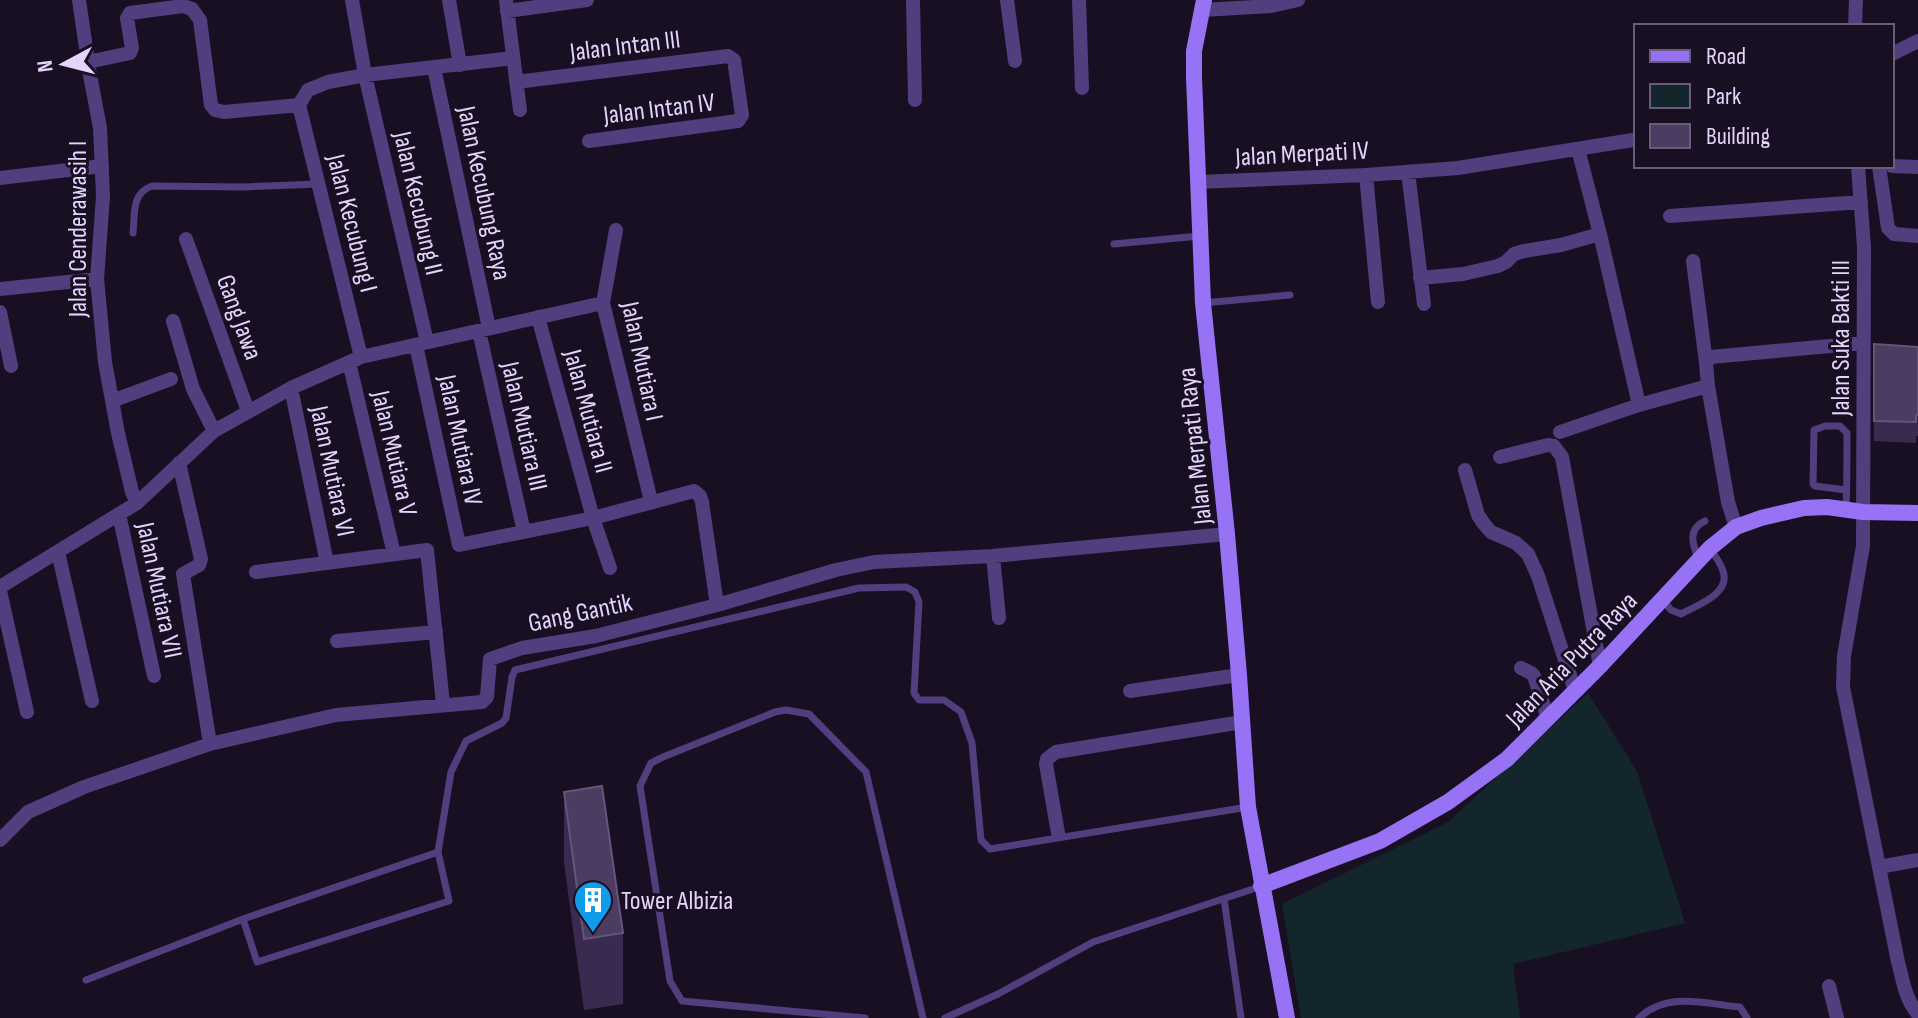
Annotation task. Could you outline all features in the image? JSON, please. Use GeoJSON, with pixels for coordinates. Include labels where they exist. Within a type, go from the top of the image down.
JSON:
{"type":"FeatureCollection","features":[{"type":"Feature","properties":{"kind":"main road","name":"Jalan Merpati Raya"},"geometry":{"type":"LineString","coordinates":[[1203,5],[1194,51],[1203,303],[1227,534],[1248,807],[1287,1018]]}},
{"type":"Feature","properties":{"kind":"main road","name":"Jalan Aria Putra Raya"},"geometry":{"type":"LineString","coordinates":[[1261,886],[1380,841],[1448,802],[1507,759],[1705,554],[1736,527],[1790,510],[1827,507],[1863,512],[1918,513]]}},
{"type":"Feature","properties":{"kind":"street","name":"Jalan Cenderawasih I"},"geometry":{"type":"LineString","coordinates":[[79,0],[100,128],[103,196],[97,279],[105,362],[128,475],[137,503]]}},
{"type":"Feature","properties":{"kind":"street","name":"Jalan Kecubung II"},"geometry":{"type":"LineString","coordinates":[[352,0],[421,344]]}},
{"type":"Feature","properties":{"kind":"street"},"geometry":{"type":"LineString","coordinates":[[449,0],[460,65]]}},
{"type":"Feature","properties":{"kind":"street"},"geometry":{"type":"LineString","coordinates":[[520,110],[506,6],[587,0]]}},
{"type":"Feature","properties":{"kind":"street"},"geometry":{"type":"LineString","coordinates":[[913,0],[915,100]]}},
{"type":"Feature","properties":{"kind":"street"},"geometry":{"type":"LineString","coordinates":[[1007,0],[1015,61]]}},
{"type":"Feature","properties":{"kind":"street"},"geometry":{"type":"LineString","coordinates":[[1079,0],[1082,88]]}},
{"type":"Feature","properties":{"kind":"street"},"geometry":{"type":"LineString","coordinates":[[1203,5],[1271,6],[1298,0]]}},
{"type":"Feature","properties":{"kind":"street"},"geometry":{"type":"LineString","coordinates":[[1855,24],[1856,0]]}},
{"type":"Feature","properties":{"kind":"street"},"geometry":{"type":"LineString","coordinates":[[88,62],[130,53],[132,48],[127,18],[133,12],[183,6],[192,9],[200,20],[211,105],[215,110],[224,112],[300,102],[312,87],[365,75],[513,58]]}},
{"type":"Feature","properties":{"kind":"street"},"geometry":{"type":"LineString","coordinates":[[1894,53],[1918,41]]}},
{"type":"Feature","properties":{"kind":"street","name":"Jalan Intan III"},"geometry":{"type":"LineString","coordinates":[[516,82],[728,56],[736,64],[742,115],[734,123]]}},
{"type":"Feature","properties":{"kind":"street","name":"Jalan Kecubung Raya"},"geometry":{"type":"LineString","coordinates":[[434,68],[484,330]]}},
{"type":"Feature","properties":{"kind":"street","name":"Jalan Kecubung I"},"geometry":{"type":"LineString","coordinates":[[300,102],[355,360]]}},
{"type":"Feature","properties":{"kind":"street","name":"Jalan Intan IV"},"geometry":{"type":"LineString","coordinates":[[589,141],[734,123]]}},
{"type":"Feature","properties":{"kind":"street","name":"Jalan Merpati IV"},"geometry":{"type":"LineString","coordinates":[[1199,182],[1458,168],[1633,140]]}},
{"type":"Feature","properties":{"kind":"street"},"geometry":{"type":"LineString","coordinates":[[1578,149],[1639,405]]}},
{"type":"Feature","properties":{"kind":"street"},"geometry":{"type":"LineString","coordinates":[[0,178],[102,166]]}},
{"type":"Feature","properties":{"kind":"street"},"geometry":{"type":"LineString","coordinates":[[1894,166],[1918,167]]}},
{"type":"Feature","properties":{"kind":"street","name":"Jalan Suka Bakti III"},"geometry":{"type":"LineString","coordinates":[[1858,168],[1864,247],[1863,546],[1844,656],[1843,687],[1906,994]]}},
{"type":"Feature","properties":{"kind":"street"},"geometry":{"type":"LineString","coordinates":[[1879,168],[1888,228],[1894,234],[1918,236]]}},
{"type":"Feature","properties":{"kind":"street"},"geometry":{"type":"LineString","coordinates":[[1408,172],[1424,304]]}},
{"type":"Feature","properties":{"kind":"street"},"geometry":{"type":"LineString","coordinates":[[1366,175],[1378,302]]}},
{"type":"Feature","properties":{"kind":"street"},"geometry":{"type":"LineString","coordinates":[[1670,216],[1861,202]]}},
{"type":"Feature","properties":{"kind":"street","name":"Jalan Mutiara I"},"geometry":{"type":"LineString","coordinates":[[616,230],[603,303],[651,501]]}},
{"type":"Feature","properties":{"kind":"street"},"geometry":{"type":"LineString","coordinates":[[1420,278],[1463,274],[1498,266],[1514,254],[1600,234]]}},
{"type":"Feature","properties":{"kind":"street","name":"Gang Jawa"},"geometry":{"type":"LineString","coordinates":[[186,239],[248,411]]}},
{"type":"Feature","properties":{"kind":"street"},"geometry":{"type":"LineString","coordinates":[[1693,261],[1708,386],[1728,502],[1736,527]]}},
{"type":"Feature","properties":{"kind":"street"},"geometry":{"type":"LineString","coordinates":[[0,289],[97,279]]}},
{"type":"Feature","properties":{"kind":"street"},"geometry":{"type":"LineString","coordinates":[[27,712],[0,589],[137,503],[214,431],[291,388],[355,360],[603,303]]}},
{"type":"Feature","properties":{"kind":"street"},"geometry":{"type":"LineString","coordinates":[[0,312],[11,366]]}},
{"type":"Feature","properties":{"kind":"street","name":"Jalan Mutiara II"},"geometry":{"type":"LineString","coordinates":[[538,317],[593,518],[610,568]]}},
{"type":"Feature","properties":{"kind":"street"},"geometry":{"type":"LineString","coordinates":[[173,321],[193,389],[214,431]]}},
{"type":"Feature","properties":{"kind":"street","name":"Jalan Mutiara III"},"geometry":{"type":"LineString","coordinates":[[484,330],[524,532]]}},
{"type":"Feature","properties":{"kind":"street"},"geometry":{"type":"LineString","coordinates":[[1706,363],[1711,357],[1863,343]]}},
{"type":"Feature","properties":{"kind":"street","name":"Jalan Mutiara IV"},"geometry":{"type":"LineString","coordinates":[[421,344],[459,545],[524,532]]}},
{"type":"Feature","properties":{"kind":"street","name":"Jalan Mutiara V"},"geometry":{"type":"LineString","coordinates":[[355,360],[394,554]]}},
{"type":"Feature","properties":{"kind":"street"},"geometry":{"type":"LineString","coordinates":[[112,401],[171,379]]}},
{"type":"Feature","properties":{"kind":"street"},"geometry":{"type":"LineString","coordinates":[[1560,432],[1708,386]]}},
{"type":"Feature","properties":{"kind":"street","name":"Jalan Mutiara VI"},"geometry":{"type":"LineString","coordinates":[[291,388],[327,563]]}},
{"type":"Feature","properties":{"kind":"street"},"geometry":{"type":"LineString","coordinates":[[1500,457],[1548,445],[1554,446],[1562,457],[1600,666]]}},
{"type":"Feature","properties":{"kind":"street"},"geometry":{"type":"LineString","coordinates":[[179,463],[201,559],[199,565],[183,574],[210,744]]}},
{"type":"Feature","properties":{"kind":"street"},"geometry":{"type":"LineString","coordinates":[[1465,470],[1478,515],[1484,524],[1491,532],[1516,543],[1528,554],[1575,691]]}},
{"type":"Feature","properties":{"kind":"street"},"geometry":{"type":"LineString","coordinates":[[524,532],[593,518],[694,491],[700,496],[717,605]]}},
{"type":"Feature","properties":{"kind":"street","name":"Jalan Mutiara VII"},"geometry":{"type":"LineString","coordinates":[[119,514],[154,676]]}},
{"type":"Feature","properties":{"kind":"street","name":"Gang Gantik"},"geometry":{"type":"LineString","coordinates":[[0,840],[28,812],[84,787],[210,744],[336,715],[485,701],[492,657],[522,648],[596,636],[874,562],[993,556],[1227,534]]}},
{"type":"Feature","properties":{"kind":"street"},"geometry":{"type":"LineString","coordinates":[[256,572],[427,550],[443,704]]}},
{"type":"Feature","properties":{"kind":"street"},"geometry":{"type":"LineString","coordinates":[[58,552],[92,701]]}},
{"type":"Feature","properties":{"kind":"street"},"geometry":{"type":"LineString","coordinates":[[993,556],[999,618]]}},
{"type":"Feature","properties":{"kind":"street"},"geometry":{"type":"LineString","coordinates":[[337,641],[436,632]]}},
{"type":"Feature","properties":{"kind":"street"},"geometry":{"type":"LineString","coordinates":[[1521,668],[1534,676],[1548,719]]}},
{"type":"Feature","properties":{"kind":"street"},"geometry":{"type":"LineString","coordinates":[[1130,691],[1239,675]]}},
{"type":"Feature","properties":{"kind":"street"},"geometry":{"type":"LineString","coordinates":[[1058,833],[1046,764],[1050,755],[1242,722]]}},
{"type":"Feature","properties":{"kind":"street"},"geometry":{"type":"LineString","coordinates":[[1879,867],[1918,860]]}},
{"type":"Feature","properties":{"kind":"street"},"geometry":{"type":"LineString","coordinates":[[1829,986],[1837,1018]]}},
{"type":"Feature","properties":{"kind":"street"},"geometry":{"type":"LineString","coordinates":[[1906,994],[1918,1014]]}},
{"type":"Feature","properties":{"kind":"street"},"geometry":{"type":"LineString","coordinates":[[1906,994],[1909,1018]]}},
{"type":"Feature","properties":{"kind":"lane"},"geometry":{"type":"LineString","coordinates":[[133,233],[138,195],[152,186],[319,184]]}},
{"type":"Feature","properties":{"kind":"lane"},"geometry":{"type":"LineString","coordinates":[[1114,244],[1201,236]]}},
{"type":"Feature","properties":{"kind":"lane"},"geometry":{"type":"LineString","coordinates":[[1203,303],[1290,295]]}},
{"type":"Feature","properties":{"kind":"lane"},"geometry":{"type":"LineString","coordinates":[[1846,490],[1813,484],[1812,440],[1814,430],[1818,428],[1840,426],[1847,433],[1846,510]]}},
{"type":"Feature","properties":{"kind":"lane"},"geometry":{"type":"LineString","coordinates":[[1662,599],[1671,610],[1681,614],[1717,594],[1724,585],[1724,573],[1705,554],[1694,548],[1692,533],[1697,525],[1705,521]]}},
{"type":"Feature","properties":{"kind":"lane"},"geometry":{"type":"LineString","coordinates":[[243,919],[257,962],[449,901],[438,852],[451,772],[466,741],[506,718],[515,670],[859,588],[906,587],[915,592],[919,602],[914,693],[919,700],[944,700],[961,712],[972,743],[981,840],[990,849],[1248,807]]}},
{"type":"Feature","properties":{"kind":"lane"},"geometry":{"type":"LineString","coordinates":[[865,1018],[682,1001],[670,981],[640,786],[651,763],[775,712],[786,710],[809,714],[866,772],[923,1018]]}},
{"type":"Feature","properties":{"kind":"lane"},"geometry":{"type":"LineString","coordinates":[[86,980],[243,919],[438,852]]}},
{"type":"Feature","properties":{"kind":"lane"},"geometry":{"type":"LineString","coordinates":[[945,1018],[998,994],[1093,942],[1261,886]]}},
{"type":"Feature","properties":{"kind":"lane"},"geometry":{"type":"LineString","coordinates":[[1224,899],[1241,1018]]}},
{"type":"Feature","properties":{"kind":"lane"},"geometry":{"type":"LineString","coordinates":[[1639,1018],[1649,1009],[1664,1003],[1695,1000],[1740,1007],[1747,1018]]}},
{"type":"Feature","properties":{"kind":"green space"},"geometry":{"type":"Polygon","coordinates":[[[1588,693],[1637,771],[1685,923],[1513,964],[1520,1018],[1301,1018],[1282,904],[1448,822],[1588,693]]]}},
{"type":"Feature","properties":{"kind":"building"},"geometry":{"type":"Polygon","coordinates":[[[1874,344],[1918,347],[1916,422],[1874,421],[1874,344]]]}},
{"type":"Feature","properties":{"kind":"building"},"geometry":{"type":"Polygon","coordinates":[[[602,786],[623,933],[584,939],[564,792],[602,786]]]}},
{"type":"Feature","properties":{"kind":"place","name":"Tower Albizia"},"geometry":{"type":"Point","coordinates":[593,934]}}]}
